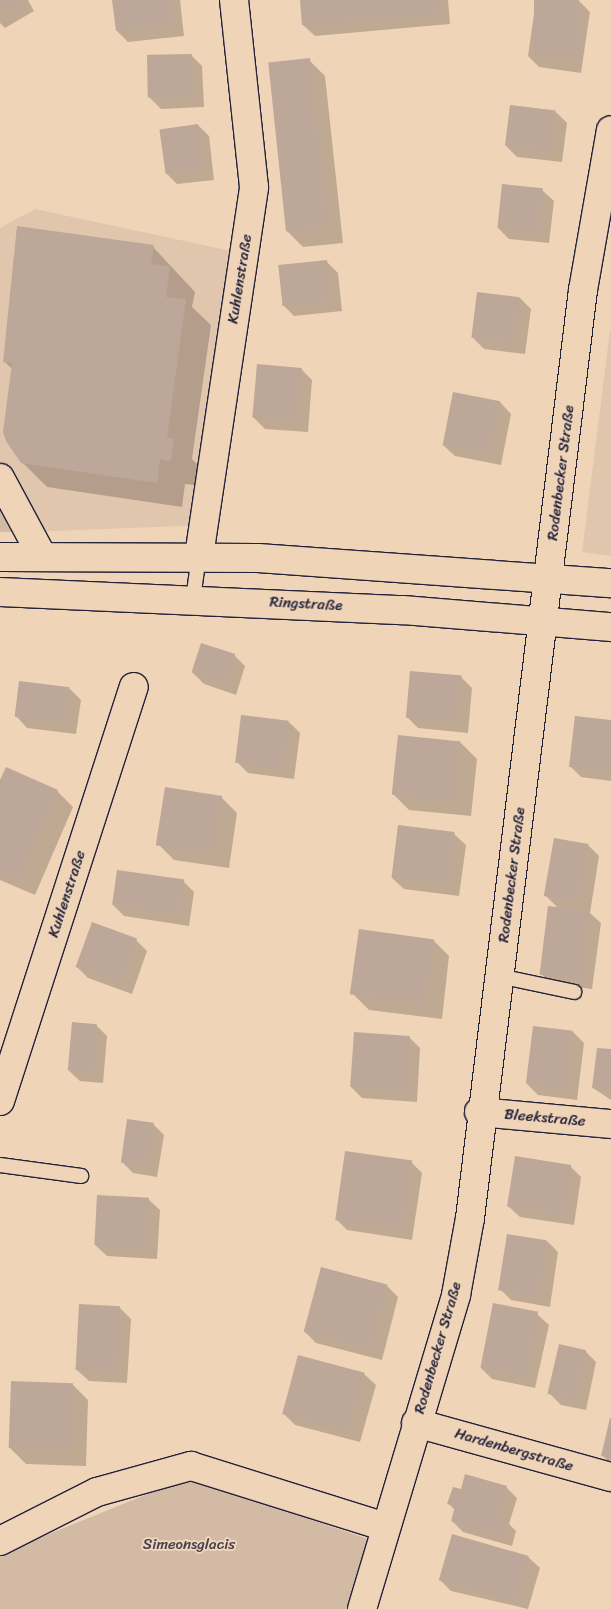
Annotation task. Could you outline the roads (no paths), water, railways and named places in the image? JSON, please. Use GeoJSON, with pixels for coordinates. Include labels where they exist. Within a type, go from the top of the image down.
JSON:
{"type":"FeatureCollection","features":[{"type":"Feature","properties":{"kind":"street","name":"Kuhlenstraße"},"geometry":{"type":"LineString","coordinates":[[199,556],[254,187],[234,0]]}},
{"type":"Feature","properties":{"kind":"street","name":"Rodenbecker Straße"},"geometry":{"type":"LineString","coordinates":[[362,1609],[456,1294],[470,1218],[480,1112],[499,976],[582,290],[611,130]]}},
{"type":"Feature","properties":{"kind":"street"},"geometry":{"type":"LineString","coordinates":[[0,478],[42,556]]}},
{"type":"Feature","properties":{"kind":"street"},"geometry":{"type":"LineString","coordinates":[[0,557],[199,556],[548,577],[611,583]]}},
{"type":"Feature","properties":{"kind":"street","name":"Ringstraße"},"geometry":{"type":"LineString","coordinates":[[0,592],[193,599],[611,627]]}},
{"type":"Feature","properties":{"kind":"street","name":"Kuhlenstraße"},"geometry":{"type":"LineString","coordinates":[[0,1101],[134,686]]}},
{"type":"Feature","properties":{"kind":"street","name":"Bleekstraße"},"geometry":{"type":"LineString","coordinates":[[480,1112],[611,1124]]}},
{"type":"Feature","properties":{"kind":"street","name":"Hardenbergstraße"},"geometry":{"type":"LineString","coordinates":[[416,1423],[611,1477]]}},
{"type":"Feature","properties":{"kind":"street"},"geometry":{"type":"LineString","coordinates":[[0,1541],[97,1492],[191,1466],[386,1527]]}},
{"type":"Feature","properties":{"kind":"lane"},"geometry":{"type":"LineString","coordinates":[[193,599],[199,556]]}},
{"type":"Feature","properties":{"kind":"lane"},"geometry":{"type":"LineString","coordinates":[[499,976],[574,992]]}},
{"type":"Feature","properties":{"kind":"lane"},"geometry":{"type":"LineString","coordinates":[[0,1165],[81,1176]]}},
{"type":"Feature","properties":{"kind":"park label","name":"Simeonsglacis"},"geometry":{"type":"Point","coordinates":[189,1545]}}]}
